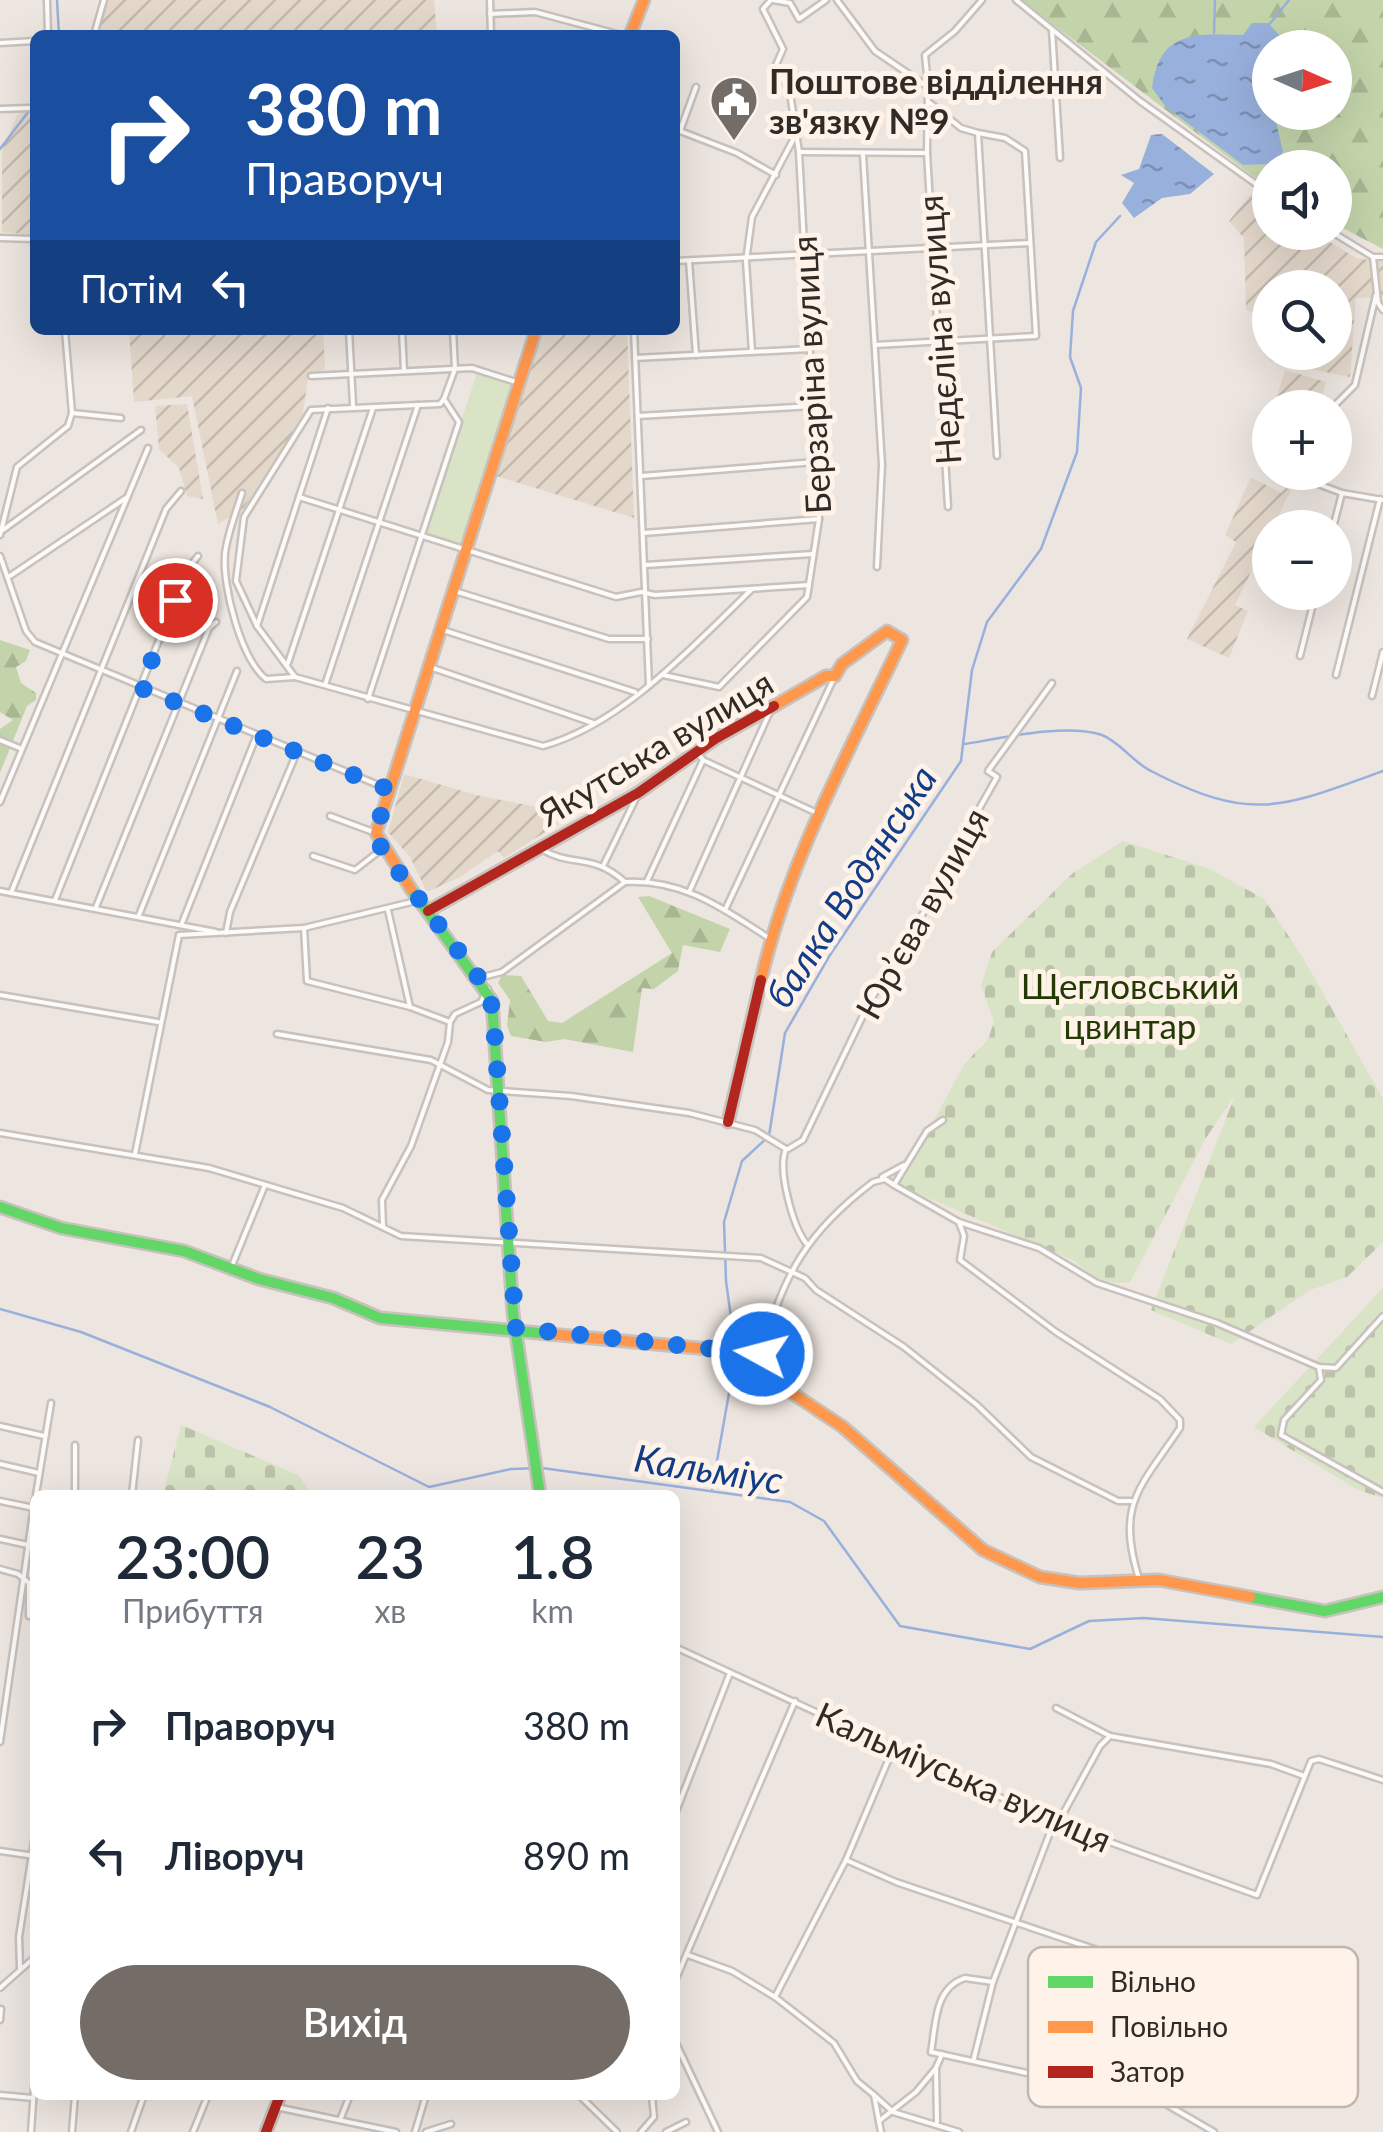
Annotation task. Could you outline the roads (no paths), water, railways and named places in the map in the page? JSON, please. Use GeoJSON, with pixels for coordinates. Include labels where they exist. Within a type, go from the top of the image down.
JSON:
{"type":"FeatureCollection","features":[{"type":"Feature","properties":{"kind":"street"},"geometry":{"type":"LineString","coordinates":[[47,0],[48,30]]}},
{"type":"Feature","properties":{"kind":"street"},"geometry":{"type":"LineString","coordinates":[[95,30],[104,0]]}},
{"type":"Feature","properties":{"kind":"street"},"geometry":{"type":"LineString","coordinates":[[490,0],[491,30]]}},
{"type":"Feature","properties":{"kind":"street"},"geometry":{"type":"LineString","coordinates":[[632,30],[644,0]]}},
{"type":"Feature","properties":{"kind":"street"},"geometry":{"type":"LineString","coordinates":[[772,0],[790,3],[799,19],[826,0]]}},
{"type":"Feature","properties":{"kind":"street","name":"Берзаріна вулиця"},"geometry":{"type":"LineString","coordinates":[[663,675],[719,687],[807,597],[809,585],[819,520],[806,258],[790,93],[776,66],[783,49],[763,9],[772,0]]}},
{"type":"Feature","properties":{"kind":"street"},"geometry":{"type":"LineString","coordinates":[[837,0],[874,51],[928,87]]}},
{"type":"Feature","properties":{"kind":"street"},"geometry":{"type":"LineString","coordinates":[[928,87],[925,55],[955,31],[982,0]]}},
{"type":"Feature","properties":{"kind":"street"},"geometry":{"type":"LineString","coordinates":[[1016,0],[1140,102],[1252,181]]}},
{"type":"Feature","properties":{"kind":"street"},"geometry":{"type":"LineString","coordinates":[[490,14],[535,12],[602,30]]}},
{"type":"Feature","properties":{"kind":"street"},"geometry":{"type":"LineString","coordinates":[[1052,30],[1060,158]]}},
{"type":"Feature","properties":{"kind":"street"},"geometry":{"type":"LineString","coordinates":[[0,42],[30,41]]}},
{"type":"Feature","properties":{"kind":"street"},"geometry":{"type":"LineString","coordinates":[[696,86],[680,131],[737,153],[776,175]]}},
{"type":"Feature","properties":{"kind":"street","name":"Недєліна вулиця"},"geometry":{"type":"LineString","coordinates":[[928,87],[927,154],[948,507]]}},
{"type":"Feature","properties":{"kind":"street"},"geometry":{"type":"LineString","coordinates":[[875,345],[1036,336],[1024,151],[1005,138],[961,128],[930,103]]}},
{"type":"Feature","properties":{"kind":"street"},"geometry":{"type":"LineString","coordinates":[[0,109],[29,108]]}},
{"type":"Feature","properties":{"kind":"street"},"geometry":{"type":"LineString","coordinates":[[978,133],[996,456]]}},
{"type":"Feature","properties":{"kind":"street"},"geometry":{"type":"LineString","coordinates":[[752,352],[746,261],[752,216],[795,137]]}},
{"type":"Feature","properties":{"kind":"street"},"geometry":{"type":"LineString","coordinates":[[798,152],[927,154]]}},
{"type":"Feature","properties":{"kind":"street"},"geometry":{"type":"LineString","coordinates":[[864,155],[882,465],[877,567]]}},
{"type":"Feature","properties":{"kind":"street"},"geometry":{"type":"LineString","coordinates":[[0,238],[30,240]]}},
{"type":"Feature","properties":{"kind":"street"},"geometry":{"type":"LineString","coordinates":[[680,261],[869,255],[1030,243]]}},
{"type":"Feature","properties":{"kind":"street"},"geometry":{"type":"LineString","coordinates":[[1352,244],[1373,257],[1383,257]]}},
{"type":"Feature","properties":{"kind":"street"},"geometry":{"type":"LineString","coordinates":[[1349,390],[1355,384],[1376,295],[1373,257]]}},
{"type":"Feature","properties":{"kind":"street"},"geometry":{"type":"LineString","coordinates":[[689,262],[696,355]]}},
{"type":"Feature","properties":{"kind":"street"},"geometry":{"type":"LineString","coordinates":[[1376,295],[1383,310]]}},
{"type":"Feature","properties":{"kind":"street"},"geometry":{"type":"LineString","coordinates":[[1,533],[17,467],[68,426],[72,413],[65,335]]}},
{"type":"Feature","properties":{"kind":"street"},"geometry":{"type":"LineString","coordinates":[[349,335],[354,407]]}},
{"type":"Feature","properties":{"kind":"street"},"geometry":{"type":"LineString","coordinates":[[402,335],[404,371]]}},
{"type":"Feature","properties":{"kind":"street"},"geometry":{"type":"LineString","coordinates":[[295,677],[257,626],[236,581],[244,517],[308,412],[440,404],[455,369],[453,335]]}},
{"type":"Feature","properties":{"kind":"street"},"geometry":{"type":"LineString","coordinates":[[534,335],[376,833],[382,850],[488,990],[516,1328],[539,1490]]}},
{"type":"Feature","properties":{"kind":"street"},"geometry":{"type":"LineString","coordinates":[[634,335],[649,685]]}},
{"type":"Feature","properties":{"kind":"street"},"geometry":{"type":"LineString","coordinates":[[635,358],[810,349]]}},
{"type":"Feature","properties":{"kind":"street"},"geometry":{"type":"LineString","coordinates":[[311,376],[472,368],[519,383]]}},
{"type":"Feature","properties":{"kind":"street"},"geometry":{"type":"LineString","coordinates":[[368,699],[459,422],[444,400]]}},
{"type":"Feature","properties":{"kind":"street"},"geometry":{"type":"LineString","coordinates":[[325,686],[418,405]]}},
{"type":"Feature","properties":{"kind":"street"},"geometry":{"type":"LineString","coordinates":[[638,416],[814,406]]}},
{"type":"Feature","properties":{"kind":"street"},"geometry":{"type":"LineString","coordinates":[[257,626],[328,408]]}},
{"type":"Feature","properties":{"kind":"street"},"geometry":{"type":"LineString","coordinates":[[288,663],[374,408]]}},
{"type":"Feature","properties":{"kind":"street"},"geometry":{"type":"LineString","coordinates":[[72,413],[122,418]]}},
{"type":"Feature","properties":{"kind":"street"},"geometry":{"type":"LineString","coordinates":[[1,533],[141,430]]}},
{"type":"Feature","properties":{"kind":"street"},"geometry":{"type":"LineString","coordinates":[[0,802],[148,448]]}},
{"type":"Feature","properties":{"kind":"street"},"geometry":{"type":"LineString","coordinates":[[641,476],[816,462]]}},
{"type":"Feature","properties":{"kind":"street"},"geometry":{"type":"LineString","coordinates":[[1332,490],[1382,500],[1336,675]]}},
{"type":"Feature","properties":{"kind":"street"},"geometry":{"type":"LineString","coordinates":[[10,893],[166,509],[181,491]]}},
{"type":"Feature","properties":{"kind":"street"},"geometry":{"type":"LineString","coordinates":[[242,493],[224,568],[239,634],[257,672],[266,679],[295,677],[536,746],[559,742],[663,675],[752,588]]}},
{"type":"Feature","properties":{"kind":"street"},"geometry":{"type":"LineString","coordinates":[[1338,510],[1342,494]]}},
{"type":"Feature","properties":{"kind":"street"},"geometry":{"type":"LineString","coordinates":[[8,578],[126,498]]}},
{"type":"Feature","properties":{"kind":"street"},"geometry":{"type":"LineString","coordinates":[[298,498],[616,597],[809,585]]}},
{"type":"Feature","properties":{"kind":"street"},"geometry":{"type":"LineString","coordinates":[[644,533],[819,520]]}},
{"type":"Feature","properties":{"kind":"street"},"geometry":{"type":"LineString","coordinates":[[646,565],[814,554]]}},
{"type":"Feature","properties":{"kind":"street"},"geometry":{"type":"LineString","coordinates":[[0,556],[30,637],[62,655],[388,789]]}},
{"type":"Feature","properties":{"kind":"street"},"geometry":{"type":"LineString","coordinates":[[55,900],[187,570],[198,556]]}},
{"type":"Feature","properties":{"kind":"street"},"geometry":{"type":"LineString","coordinates":[[452,590],[609,639],[648,639]]}},
{"type":"Feature","properties":{"kind":"street"},"geometry":{"type":"LineString","coordinates":[[1300,656],[1312,610]]}},
{"type":"Feature","properties":{"kind":"street"},"geometry":{"type":"LineString","coordinates":[[96,907],[209,628],[216,622]]}},
{"type":"Feature","properties":{"kind":"street"},"geometry":{"type":"LineString","coordinates":[[440,629],[637,693]]}},
{"type":"Feature","properties":{"kind":"street","name":"Якутська вулиця"},"geometry":{"type":"LineString","coordinates":[[428,910],[638,794],[772,706],[826,676],[834,676],[842,664],[887,631],[902,640],[819,814]]}},
{"type":"Feature","properties":{"kind":"street"},"geometry":{"type":"LineString","coordinates":[[1372,696],[1383,652]]}},
{"type":"Feature","properties":{"kind":"street"},"geometry":{"type":"LineString","coordinates":[[427,666],[593,722]]}},
{"type":"Feature","properties":{"kind":"street"},"geometry":{"type":"LineString","coordinates":[[139,915],[237,671]]}},
{"type":"Feature","properties":{"kind":"street"},"geometry":{"type":"LineString","coordinates":[[724,910],[834,676]]}},
{"type":"Feature","properties":{"kind":"street","name":"Юр’єва вулиця"},"geometry":{"type":"LineString","coordinates":[[786,1150],[803,1140],[870,1001],[957,857],[966,832],[997,777],[988,771],[1052,682]]}},
{"type":"Feature","properties":{"kind":"street"},"geometry":{"type":"LineString","coordinates":[[690,890],[772,706]]}},
{"type":"Feature","properties":{"kind":"street"},"geometry":{"type":"LineString","coordinates":[[182,923],[257,735]]}},
{"type":"Feature","properties":{"kind":"street"},"geometry":{"type":"LineString","coordinates":[[0,740],[22,749]]}},
{"type":"Feature","properties":{"kind":"street"},"geometry":{"type":"LineString","coordinates":[[223,933],[297,752]]}},
{"type":"Feature","properties":{"kind":"street"},"geometry":{"type":"LineString","coordinates":[[647,881],[700,755],[819,814],[770,939],[728,1122]]}},
{"type":"Feature","properties":{"kind":"street"},"geometry":{"type":"LineString","coordinates":[[604,864],[638,794]]}},
{"type":"Feature","properties":{"kind":"street"},"geometry":{"type":"LineString","coordinates":[[330,816],[376,833]]}},
{"type":"Feature","properties":{"kind":"street"},"geometry":{"type":"LineString","coordinates":[[542,849],[553,856],[604,864],[625,882]]}},
{"type":"Feature","properties":{"kind":"street"},"geometry":{"type":"LineString","coordinates":[[313,856],[355,870],[382,850]]}},
{"type":"Feature","properties":{"kind":"street"},"geometry":{"type":"LineString","coordinates":[[479,978],[502,972],[625,882],[647,881],[690,890],[770,939]]}},
{"type":"Feature","properties":{"kind":"street"},"geometry":{"type":"LineString","coordinates":[[0,891],[223,933]]}},
{"type":"Feature","properties":{"kind":"street"},"geometry":{"type":"LineString","coordinates":[[135,1154],[158,1022],[179,935],[304,928],[420,900]]}},
{"type":"Feature","properties":{"kind":"street"},"geometry":{"type":"LineString","coordinates":[[388,910],[410,1006]]}},
{"type":"Feature","properties":{"kind":"street"},"geometry":{"type":"LineString","coordinates":[[304,928],[307,982],[410,1006],[450,1022]]}},
{"type":"Feature","properties":{"kind":"street"},"geometry":{"type":"LineString","coordinates":[[383,1229],[382,1200],[411,1146],[448,1042],[450,1022],[455,1014],[481,1002],[488,990]]}},
{"type":"Feature","properties":{"kind":"street"},"geometry":{"type":"LineString","coordinates":[[0,995],[158,1022]]}},
{"type":"Feature","properties":{"kind":"street"},"geometry":{"type":"LineString","coordinates":[[278,1034],[439,1064],[488,1090],[571,1096],[728,1122],[762,1134],[786,1150],[781,1162],[782,1181],[806,1243]]}},
{"type":"Feature","properties":{"kind":"street"},"geometry":{"type":"LineString","coordinates":[[894,1185],[927,1131],[943,1120]]}},
{"type":"Feature","properties":{"kind":"street"},"geometry":{"type":"LineString","coordinates":[[0,1133],[209,1168],[372,1219],[383,1229],[401,1236],[761,1258],[790,1272],[904,1347],[977,1405],[1031,1457],[1118,1501],[1132,1502]]}},
{"type":"Feature","properties":{"kind":"street"},"geometry":{"type":"LineString","coordinates":[[908,1162],[873,1182],[806,1243],[790,1272],[762,1354],[762,1365],[770,1379],[843,1428],[984,1550],[1050,1579],[1192,1585],[1324,1611],[1383,1597]]}},
{"type":"Feature","properties":{"kind":"street"},"geometry":{"type":"LineString","coordinates":[[873,1182],[884,1179],[960,1222],[1039,1248],[1098,1283],[1217,1323],[1319,1367],[1336,1368],[1383,1316]]}},
{"type":"Feature","properties":{"kind":"street"},"geometry":{"type":"LineString","coordinates":[[230,1268],[265,1185]]}},
{"type":"Feature","properties":{"kind":"street"},"geometry":{"type":"LineString","coordinates":[[0,1207],[61,1228],[184,1252],[333,1298],[380,1318],[762,1354]]}},
{"type":"Feature","properties":{"kind":"street"},"geometry":{"type":"LineString","coordinates":[[960,1222],[964,1236],[960,1260],[1083,1350],[1160,1400],[1180,1420],[1180,1428],[1132,1502],[1127,1527],[1140,1582]]}},
{"type":"Feature","properties":{"kind":"street"},"geometry":{"type":"LineString","coordinates":[[1319,1367],[1321,1380],[1284,1420],[1281,1435],[1383,1492]]}},
{"type":"Feature","properties":{"kind":"street"},"geometry":{"type":"LineString","coordinates":[[36,1490],[51,1403]]}},
{"type":"Feature","properties":{"kind":"street"},"geometry":{"type":"LineString","coordinates":[[0,1426],[45,1436]]}},
{"type":"Feature","properties":{"kind":"street"},"geometry":{"type":"LineString","coordinates":[[133,1490],[138,1440]]}},
{"type":"Feature","properties":{"kind":"street"},"geometry":{"type":"LineString","coordinates":[[74,1490],[75,1445]]}},
{"type":"Feature","properties":{"kind":"street"},"geometry":{"type":"LineString","coordinates":[[0,1464],[39,1473]]}},
{"type":"Feature","properties":{"kind":"street"},"geometry":{"type":"LineString","coordinates":[[0,1501],[30,1507]]}},
{"type":"Feature","properties":{"kind":"street"},"geometry":{"type":"LineString","coordinates":[[0,1742],[30,1533]]}},
{"type":"Feature","properties":{"kind":"street"},"geometry":{"type":"LineString","coordinates":[[0,1539],[28,1545]]}},
{"type":"Feature","properties":{"kind":"street"},"geometry":{"type":"LineString","coordinates":[[0,1569],[25,1578]]}},
{"type":"Feature","properties":{"kind":"street"},"geometry":{"type":"LineString","coordinates":[[25,1578],[30,1605]]}},
{"type":"Feature","properties":{"kind":"street","name":"Кальміуська вулиця"},"geometry":{"type":"LineString","coordinates":[[680,1649],[1056,1822],[1257,1895],[1306,1776]]}},
{"type":"Feature","properties":{"kind":"street"},"geometry":{"type":"LineString","coordinates":[[680,1801],[730,1673]]}},
{"type":"Feature","properties":{"kind":"street"},"geometry":{"type":"LineString","coordinates":[[680,1971],[795,1701]]}},
{"type":"Feature","properties":{"kind":"street"},"geometry":{"type":"LineString","coordinates":[[1056,1708],[1110,1736],[1270,1764],[1306,1776],[1311,1761],[1319,1759],[1383,1780]]}},
{"type":"Feature","properties":{"kind":"street"},"geometry":{"type":"LineString","coordinates":[[974,2058],[993,1982],[1056,1822],[1100,1746],[1110,1736]]}},
{"type":"Feature","properties":{"kind":"street"},"geometry":{"type":"LineString","coordinates":[[775,1996],[846,1860],[893,1750]]}},
{"type":"Feature","properties":{"kind":"street"},"geometry":{"type":"LineString","coordinates":[[0,1851],[30,1856]]}},
{"type":"Feature","properties":{"kind":"street"},"geometry":{"type":"LineString","coordinates":[[846,1860],[896,1882],[1087,1947]]}},
{"type":"Feature","properties":{"kind":"street"},"geometry":{"type":"LineString","coordinates":[[20,1968],[20,1937],[30,1875]]}},
{"type":"Feature","properties":{"kind":"street"},"geometry":{"type":"LineString","coordinates":[[688,1955],[732,1971],[775,1996],[834,2043],[857,2081],[893,2112],[938,2122],[959,2132]]}},
{"type":"Feature","properties":{"kind":"street"},"geometry":{"type":"LineString","coordinates":[[0,1988],[30,1961]]}},
{"type":"Feature","properties":{"kind":"street"},"geometry":{"type":"LineString","coordinates":[[993,1982],[966,1978],[948,1990],[938,2002],[931,2052],[1028,2071]]}},
{"type":"Feature","properties":{"kind":"street"},"geometry":{"type":"LineString","coordinates":[[0,2020],[1,2009]]}},
{"type":"Feature","properties":{"kind":"street"},"geometry":{"type":"LineString","coordinates":[[680,2051],[718,2132]]}},
{"type":"Feature","properties":{"kind":"street"},"geometry":{"type":"LineString","coordinates":[[879,2121],[936,2068],[942,2054]]}},
{"type":"Feature","properties":{"kind":"street"},"geometry":{"type":"LineString","coordinates":[[936,2068],[938,2122]]}},
{"type":"Feature","properties":{"kind":"street"},"geometry":{"type":"LineString","coordinates":[[874,2094],[882,2132]]}},
{"type":"Feature","properties":{"kind":"street"},"geometry":{"type":"LineString","coordinates":[[0,2096],[30,2098]]}},
{"type":"Feature","properties":{"kind":"street"},"geometry":{"type":"LineString","coordinates":[[31,2132],[34,2100]]}},
{"type":"Feature","properties":{"kind":"street"},"geometry":{"type":"LineString","coordinates":[[72,2132],[75,2100]]}},
{"type":"Feature","properties":{"kind":"street"},"geometry":{"type":"LineString","coordinates":[[131,2132],[142,2100]]}},
{"type":"Feature","properties":{"kind":"street"},"geometry":{"type":"LineString","coordinates":[[193,2132],[206,2100]]}},
{"type":"Feature","properties":{"kind":"street"},"geometry":{"type":"LineString","coordinates":[[266,2132],[278,2100]]}},
{"type":"Feature","properties":{"kind":"street"},"geometry":{"type":"LineString","coordinates":[[340,2120],[348,2100]]}},
{"type":"Feature","properties":{"kind":"street"},"geometry":{"type":"LineString","coordinates":[[415,2132],[425,2100]]}},
{"type":"Feature","properties":{"kind":"street"},"geometry":{"type":"LineString","coordinates":[[584,2100],[617,2132]]}},
{"type":"Feature","properties":{"kind":"street"},"geometry":{"type":"LineString","coordinates":[[642,2132],[654,2118],[652,2100]]}},
{"type":"Feature","properties":{"kind":"street"},"geometry":{"type":"LineString","coordinates":[[276,2107],[396,2132]]}},
{"type":"Feature","properties":{"kind":"street"},"geometry":{"type":"LineString","coordinates":[[1171,2107],[1214,2132]]}},
{"type":"Feature","properties":{"kind":"street"},"geometry":{"type":"LineString","coordinates":[[666,2132],[686,2122]]}},
{"type":"Feature","properties":{"kind":"street"},"geometry":{"type":"LineString","coordinates":[[426,2132],[452,2124]]}},
{"type":"Feature","properties":{"kind":"water"},"geometry":{"type":"Polygon","coordinates":[[[1252,23],[1268,23],[1275,30],[1252,30],[1252,130],[1278,130],[1283,150],[1252,150],[1252,165],[1243,165],[1166,107],[1152,88],[1156,69],[1172,45],[1196,36],[1243,35],[1252,23]]]}},
{"type":"Feature","properties":{"kind":"water"},"geometry":{"type":"Polygon","coordinates":[[[1162,134],[1214,174],[1190,194],[1162,198],[1134,218],[1122,203],[1134,183],[1121,175],[1139,169],[1151,135],[1162,134]]]}},
{"type":"Feature","properties":{"kind":"waterway"},"geometry":{"type":"LineString","coordinates":[[57,0],[59,30]]}},
{"type":"Feature","properties":{"kind":"waterway","name":"балка Водянська"},"geometry":{"type":"LineString","coordinates":[[1214,33],[1215,0]]}},
{"type":"Feature","properties":{"kind":"waterway"},"geometry":{"type":"LineString","coordinates":[[1268,26],[1289,0]]}},
{"type":"Feature","properties":{"kind":"waterway"},"geometry":{"type":"LineString","coordinates":[[0,149],[30,110]]}},
{"type":"Feature","properties":{"kind":"waterway","name":"балка Водянська"},"geometry":{"type":"LineString","coordinates":[[712,1489],[736,1354],[726,1281],[724,1222],[742,1161],[769,1136],[785,1033],[830,955],[961,761],[972,670],[987,622],[1041,549],[1077,452],[1081,388],[1070,357],[1073,311],[1096,242],[1120,216]]}},
{"type":"Feature","properties":{"kind":"waterway"},"geometry":{"type":"LineString","coordinates":[[965,744],[1071,730],[1102,735],[1145,767],[1186,787],[1242,804],[1291,801],[1383,771]]}},
{"type":"Feature","properties":{"kind":"waterway","name":"Кальміус"},"geometry":{"type":"LineString","coordinates":[[0,1309],[81,1332],[270,1407],[429,1487],[511,1469],[542,1468],[790,1502],[824,1521],[900,1626],[1030,1649],[1089,1621],[1144,1618],[1383,1637]]}},
{"type":"Feature","properties":{"kind":"place","name":"Поштове відділення зв'язку №9"},"geometry":{"type":"Point","coordinates":[734,142]}},
{"type":"Feature","properties":{"kind":"park label","name":"Щегловський цвинтар"},"geometry":{"type":"Point","coordinates":[1130,1005]}}]}
